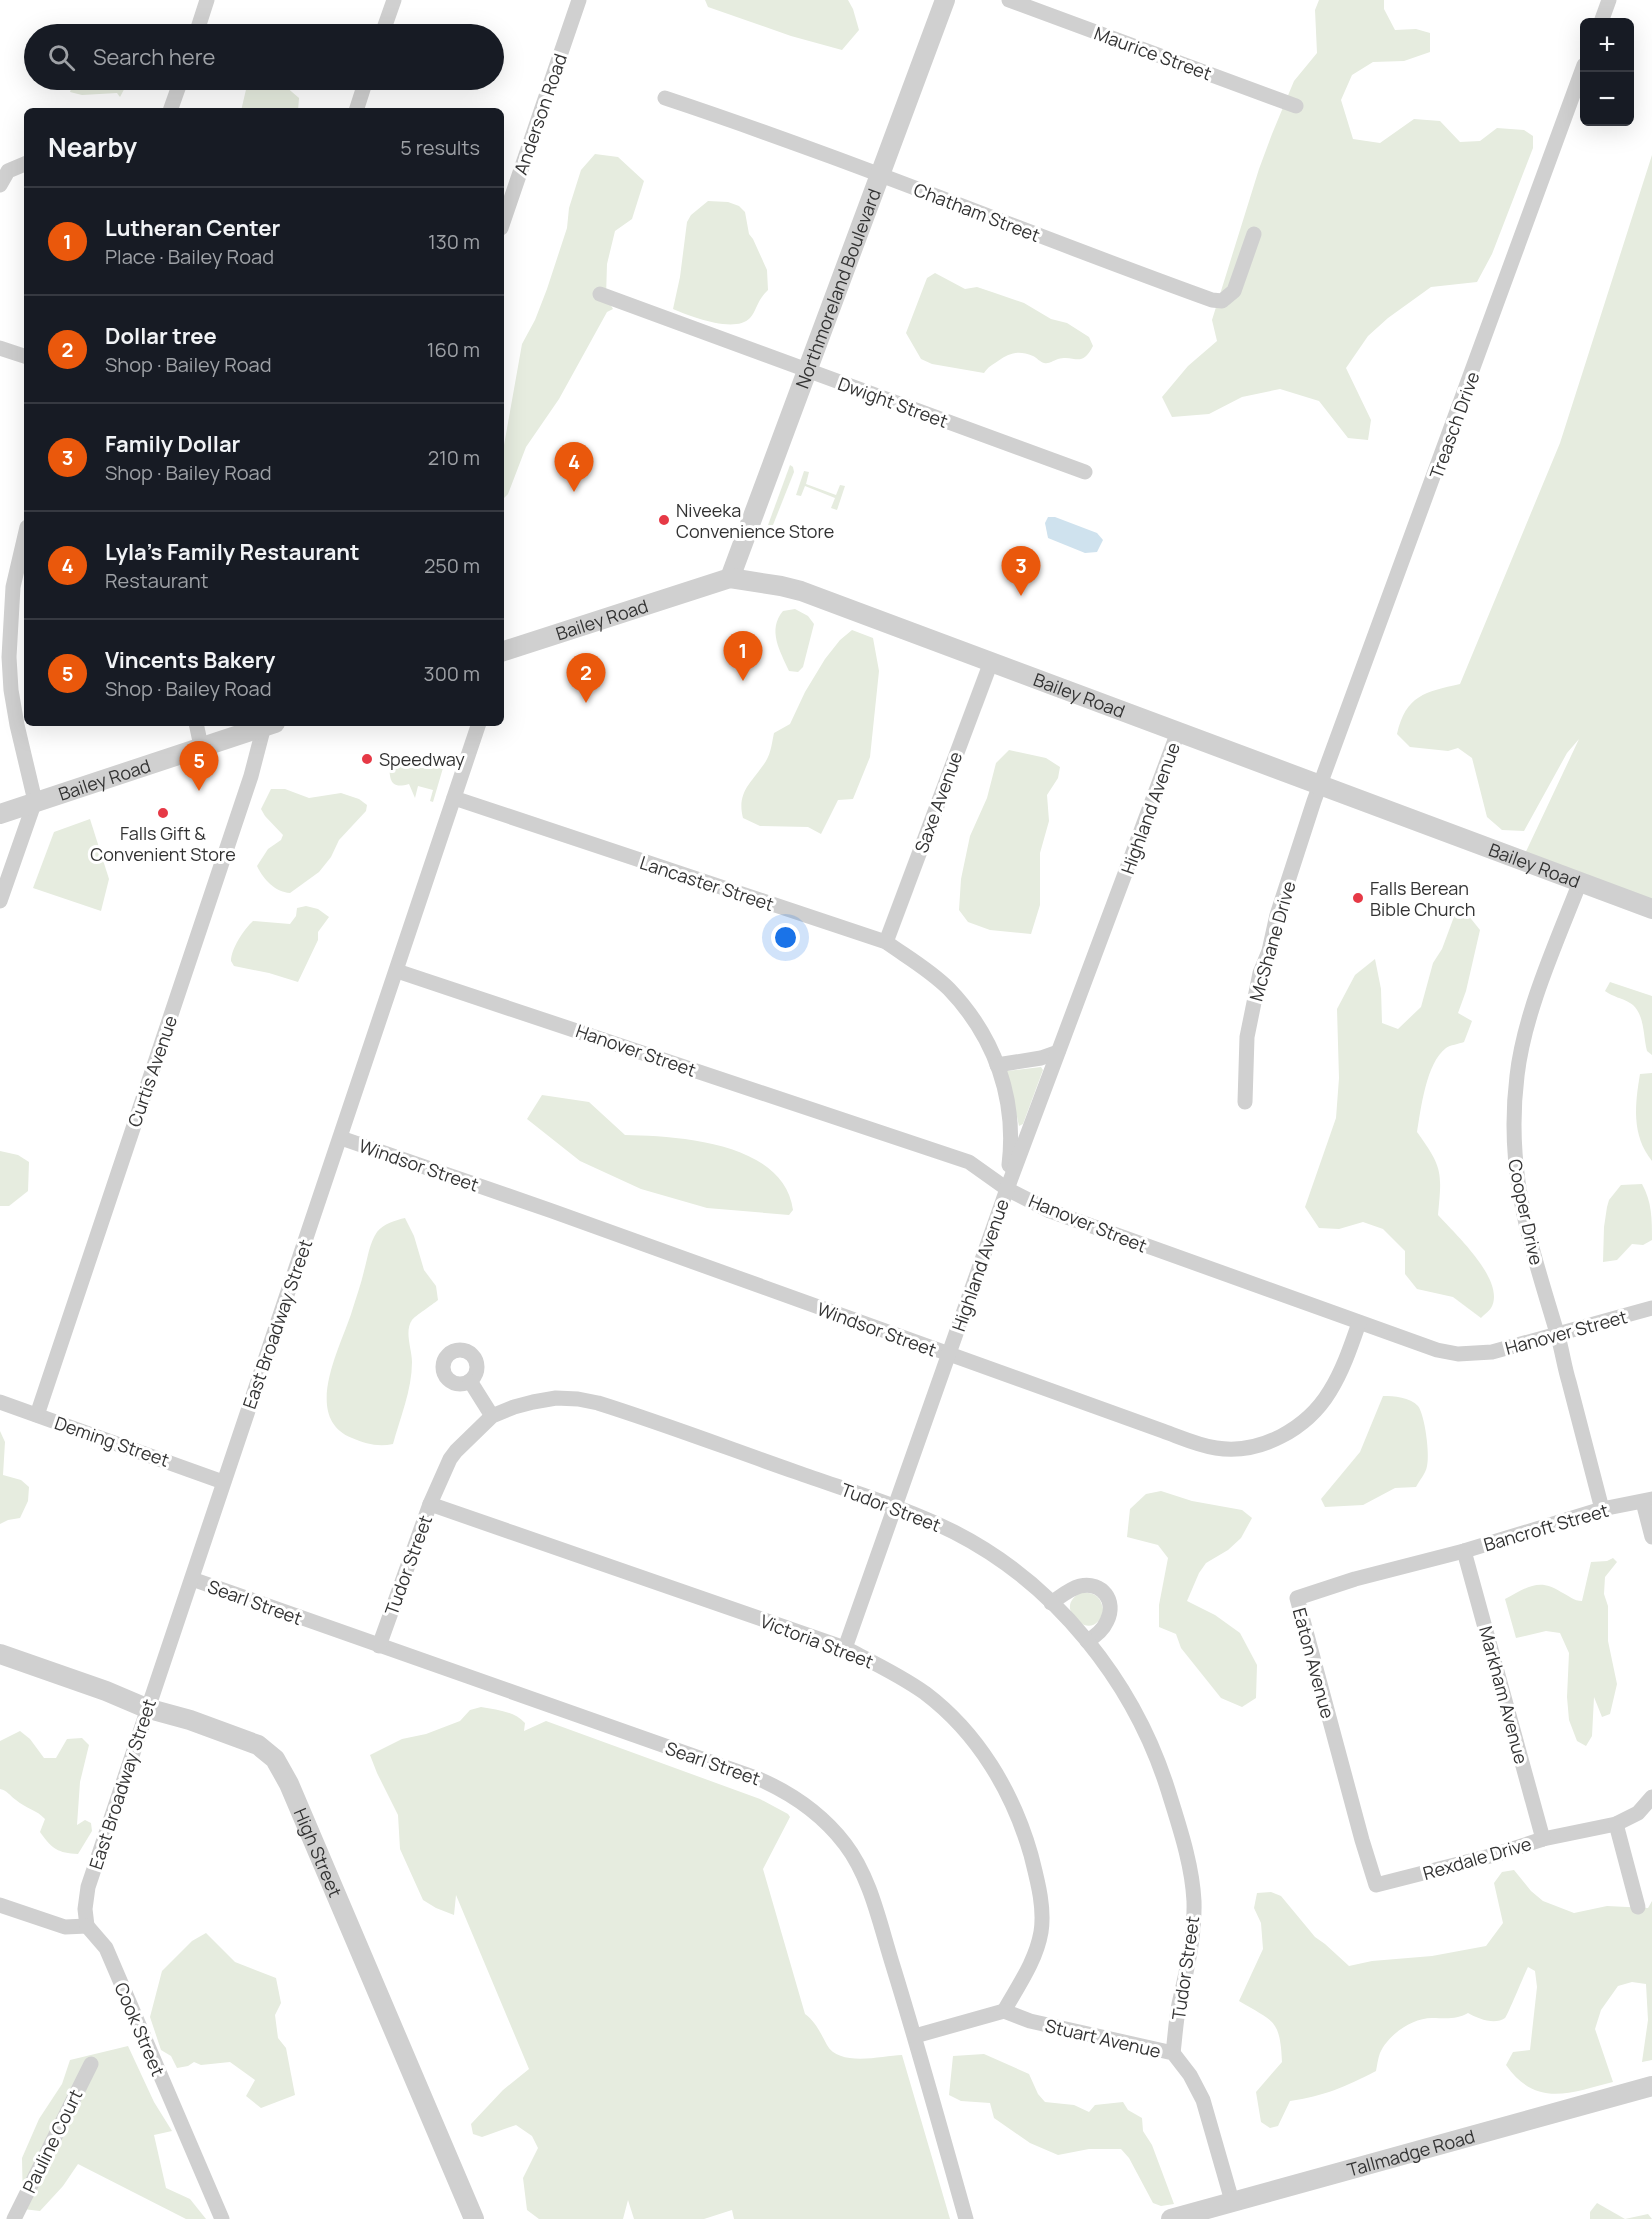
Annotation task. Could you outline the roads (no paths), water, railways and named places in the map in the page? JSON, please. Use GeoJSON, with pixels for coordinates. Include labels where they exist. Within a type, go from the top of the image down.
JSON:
{"type":"FeatureCollection","features":[{"type":"Feature","properties":{"kind":"street"},"geometry":{"type":"LineString","coordinates":[[199,24],[207,0]]}},
{"type":"Feature","properties":{"kind":"street"},"geometry":{"type":"LineString","coordinates":[[386,24],[394,0]]}},
{"type":"Feature","properties":{"kind":"street","name":"Anderson Road"},"geometry":{"type":"LineString","coordinates":[[504,219],[579,0]]}},
{"type":"Feature","properties":{"kind":"street","name":"Northmoreland Boulevard"},"geometry":{"type":"LineString","coordinates":[[730,578],[945,0]]}},
{"type":"Feature","properties":{"kind":"street","name":"Maurice Street"},"geometry":{"type":"LineString","coordinates":[[1009,0],[1296,106]]}},
{"type":"Feature","properties":{"kind":"street"},"geometry":{"type":"LineString","coordinates":[[1602,18],[1609,0]]}},
{"type":"Feature","properties":{"kind":"street","name":"Treasch Drive"},"geometry":{"type":"LineString","coordinates":[[1320,783],[1429,493],[1581,72]]}},
{"type":"Feature","properties":{"kind":"street"},"geometry":{"type":"LineString","coordinates":[[171,108],[177,90]]}},
{"type":"Feature","properties":{"kind":"street"},"geometry":{"type":"LineString","coordinates":[[357,108],[363,90]]}},
{"type":"Feature","properties":{"kind":"street","name":"Chatham Street"},"geometry":{"type":"LineString","coordinates":[[665,98],[795,143],[1212,300],[1222,301],[1234,291],[1254,234]]}},
{"type":"Feature","properties":{"kind":"street"},"geometry":{"type":"LineString","coordinates":[[0,184],[8,171],[24,164]]}},
{"type":"Feature","properties":{"kind":"street","name":"Dwight Street"},"geometry":{"type":"LineString","coordinates":[[600,294],[1085,472]]}},
{"type":"Feature","properties":{"kind":"street"},"geometry":{"type":"LineString","coordinates":[[0,348],[24,356]]}},
{"type":"Feature","properties":{"kind":"street"},"geometry":{"type":"LineString","coordinates":[[0,900],[35,801],[16,718],[9,657],[13,587],[24,540]]}},
{"type":"Feature","properties":{"kind":"street","name":"Bailey Road"},"geometry":{"type":"LineString","coordinates":[[504,651],[730,578],[801,591],[1320,783],[1652,909]]}},
{"type":"Feature","properties":{"kind":"street","name":"Saxe Avenue"},"geometry":{"type":"LineString","coordinates":[[886,942],[990,662]]}},
{"type":"Feature","properties":{"kind":"street"},"geometry":{"type":"LineString","coordinates":[[197,726],[201,746]]}},
{"type":"Feature","properties":{"kind":"street","name":"Bailey Road"},"geometry":{"type":"LineString","coordinates":[[0,814],[267,726]]}},
{"type":"Feature","properties":{"kind":"street","name":"Curtis Avenue"},"geometry":{"type":"LineString","coordinates":[[37,1415],[270,726]]}},
{"type":"Feature","properties":{"kind":"street","name":"East Broadway Street"},"geometry":{"type":"LineString","coordinates":[[87,1926],[85,1909],[88,1887],[146,1708],[192,1579],[478,726]]}},
{"type":"Feature","properties":{"kind":"street","name":"Highland Avenue"},"geometry":{"type":"LineString","coordinates":[[845,1648],[1007,1189],[1178,732]]}},
{"type":"Feature","properties":{"kind":"street","name":"McShane Drive"},"geometry":{"type":"LineString","coordinates":[[1245,1102],[1247,1037],[1260,973],[1269,951],[1277,915],[1320,783]]}},
{"type":"Feature","properties":{"kind":"street","name":"Lancaster Street"},"geometry":{"type":"LineString","coordinates":[[454,798],[886,942],[928,971],[954,996],[977,1024],[997,1065],[1011,1114],[1012,1141],[1007,1189]]}},
{"type":"Feature","properties":{"kind":"street","name":"Cooper Drive"},"geometry":{"type":"LineString","coordinates":[[1580,882],[1537,995],[1521,1055],[1513,1129],[1514,1162],[1522,1208],[1542,1288],[1558,1335],[1602,1509]]}},
{"type":"Feature","properties":{"kind":"street","name":"Hanover Street"},"geometry":{"type":"LineString","coordinates":[[397,971],[969,1161],[1007,1189],[1056,1213],[1437,1350],[1458,1353],[1492,1353],[1652,1308]]}},
{"type":"Feature","properties":{"kind":"street"},"geometry":{"type":"LineString","coordinates":[[997,1065],[1059,1053]]}},
{"type":"Feature","properties":{"kind":"street","name":"Windsor Street"},"geometry":{"type":"LineString","coordinates":[[341,1138],[535,1205],[1199,1444],[1216,1448],[1238,1448],[1262,1444],[1300,1424],[1317,1409],[1330,1391],[1359,1323]]}},
{"type":"Feature","properties":{"kind":"street"},"geometry":{"type":"LineString","coordinates":[[470,1381],[492,1416]]}},
{"type":"Feature","properties":{"kind":"street","name":"Tudor Street"},"geometry":{"type":"LineString","coordinates":[[379,1646],[430,1504],[451,1457],[492,1416],[533,1402],[556,1398],[598,1403],[938,1524],[1010,1568],[1051,1603],[1087,1641],[1122,1689],[1151,1743],[1173,1806],[1190,1866],[1194,1900],[1194,1933],[1179,2006],[1173,2053]]}},
{"type":"Feature","properties":{"kind":"street","name":"Deming Street"},"geometry":{"type":"LineString","coordinates":[[0,1402],[223,1482]]}},
{"type":"Feature","properties":{"kind":"street"},"geometry":{"type":"LineString","coordinates":[[1647,1500],[1652,1537]]}},
{"type":"Feature","properties":{"kind":"street","name":"Bancroft Street"},"geometry":{"type":"LineString","coordinates":[[1440,1556],[1464,1551],[1602,1509],[1647,1500]]}},
{"type":"Feature","properties":{"kind":"street","name":"Victoria Street"},"geometry":{"type":"LineString","coordinates":[[430,1504],[845,1648],[904,1679],[939,1705],[986,1757],[1012,1804],[1033,1865],[1041,1900],[1042,1922],[1035,1953],[1004,2011]]}},
{"type":"Feature","properties":{"kind":"street","name":"Markham Avenue"},"geometry":{"type":"LineString","coordinates":[[1464,1551],[1543,1839]]}},
{"type":"Feature","properties":{"kind":"street","name":"Eaton Avenue"},"geometry":{"type":"LineString","coordinates":[[1352,1803],[1298,1598],[1355,1579],[1440,1556]]}},
{"type":"Feature","properties":{"kind":"street","name":"Searl Street"},"geometry":{"type":"LineString","coordinates":[[192,1579],[759,1779],[778,1787],[808,1806],[830,1826],[845,1844],[865,1880],[915,2036],[966,2219]]}},
{"type":"Feature","properties":{"kind":"street"},"geometry":{"type":"LineString","coordinates":[[1051,1603],[1079,1586],[1096,1587],[1106,1594],[1110,1602],[1107,1623],[1098,1634],[1087,1641]]}},
{"type":"Feature","properties":{"kind":"street","name":"High Street"},"geometry":{"type":"LineString","coordinates":[[0,1654],[106,1691],[146,1708],[190,1720],[258,1745],[274,1758],[282,1769],[474,2219]]}},
{"type":"Feature","properties":{"kind":"street","name":"Rexdale Drive"},"geometry":{"type":"LineString","coordinates":[[1352,1803],[1376,1885],[1470,1861],[1543,1839],[1616,1824],[1638,1813],[1652,1797]]}},
{"type":"Feature","properties":{"kind":"street"},"geometry":{"type":"LineString","coordinates":[[1616,1824],[1638,1907]]}},
{"type":"Feature","properties":{"kind":"street"},"geometry":{"type":"LineString","coordinates":[[0,1905],[65,1927],[87,1926]]}},
{"type":"Feature","properties":{"kind":"street","name":"Cook Street"},"geometry":{"type":"LineString","coordinates":[[87,1926],[106,1948],[222,2219]]}},
{"type":"Feature","properties":{"kind":"street"},"geometry":{"type":"LineString","coordinates":[[915,2036],[1004,2011]]}},
{"type":"Feature","properties":{"kind":"street","name":"Stuart Avenue"},"geometry":{"type":"LineString","coordinates":[[1004,2011],[1030,2021],[1173,2053],[1190,2075],[1203,2100],[1232,2201]]}},
{"type":"Feature","properties":{"kind":"street","name":"Pauline Court"},"geometry":{"type":"LineString","coordinates":[[14,2219],[91,2064]]}},
{"type":"Feature","properties":{"kind":"street","name":"Tallmadge Road"},"geometry":{"type":"LineString","coordinates":[[1171,2219],[1652,2086]]}},
{"type":"Feature","properties":{"kind":"water"},"geometry":{"type":"Polygon","coordinates":[[[1048,517],[1055,517],[1097,533],[1103,540],[1097,552],[1085,553],[1048,538],[1045,523],[1048,517]]]}},
{"type":"Feature","properties":{"kind":"place","name":"Lyla's Family Restaurant"},"geometry":{"type":"Point","coordinates":[574,492]}},
{"type":"Feature","properties":{"kind":"place","name":"Niveeka Convenience Store"},"geometry":{"type":"Point","coordinates":[664,520]}},
{"type":"Feature","properties":{"kind":"place","name":"Family Dollar"},"geometry":{"type":"Point","coordinates":[1021,596]}},
{"type":"Feature","properties":{"kind":"place","name":"Lutheran Center"},"geometry":{"type":"Point","coordinates":[743,681]}},
{"type":"Feature","properties":{"kind":"place","name":"Dollar tree"},"geometry":{"type":"Point","coordinates":[586,703]}},
{"type":"Feature","properties":{"kind":"place","name":"Speedway"},"geometry":{"type":"Point","coordinates":[367,759]}},
{"type":"Feature","properties":{"kind":"place","name":"Vincents Bakery"},"geometry":{"type":"Point","coordinates":[199,791]}},
{"type":"Feature","properties":{"kind":"place","name":"Falls Gift & Convenient Store"},"geometry":{"type":"Point","coordinates":[163,813]}},
{"type":"Feature","properties":{"kind":"place","name":"Falls Berean Bible Church"},"geometry":{"type":"Point","coordinates":[1358,898]}}]}
